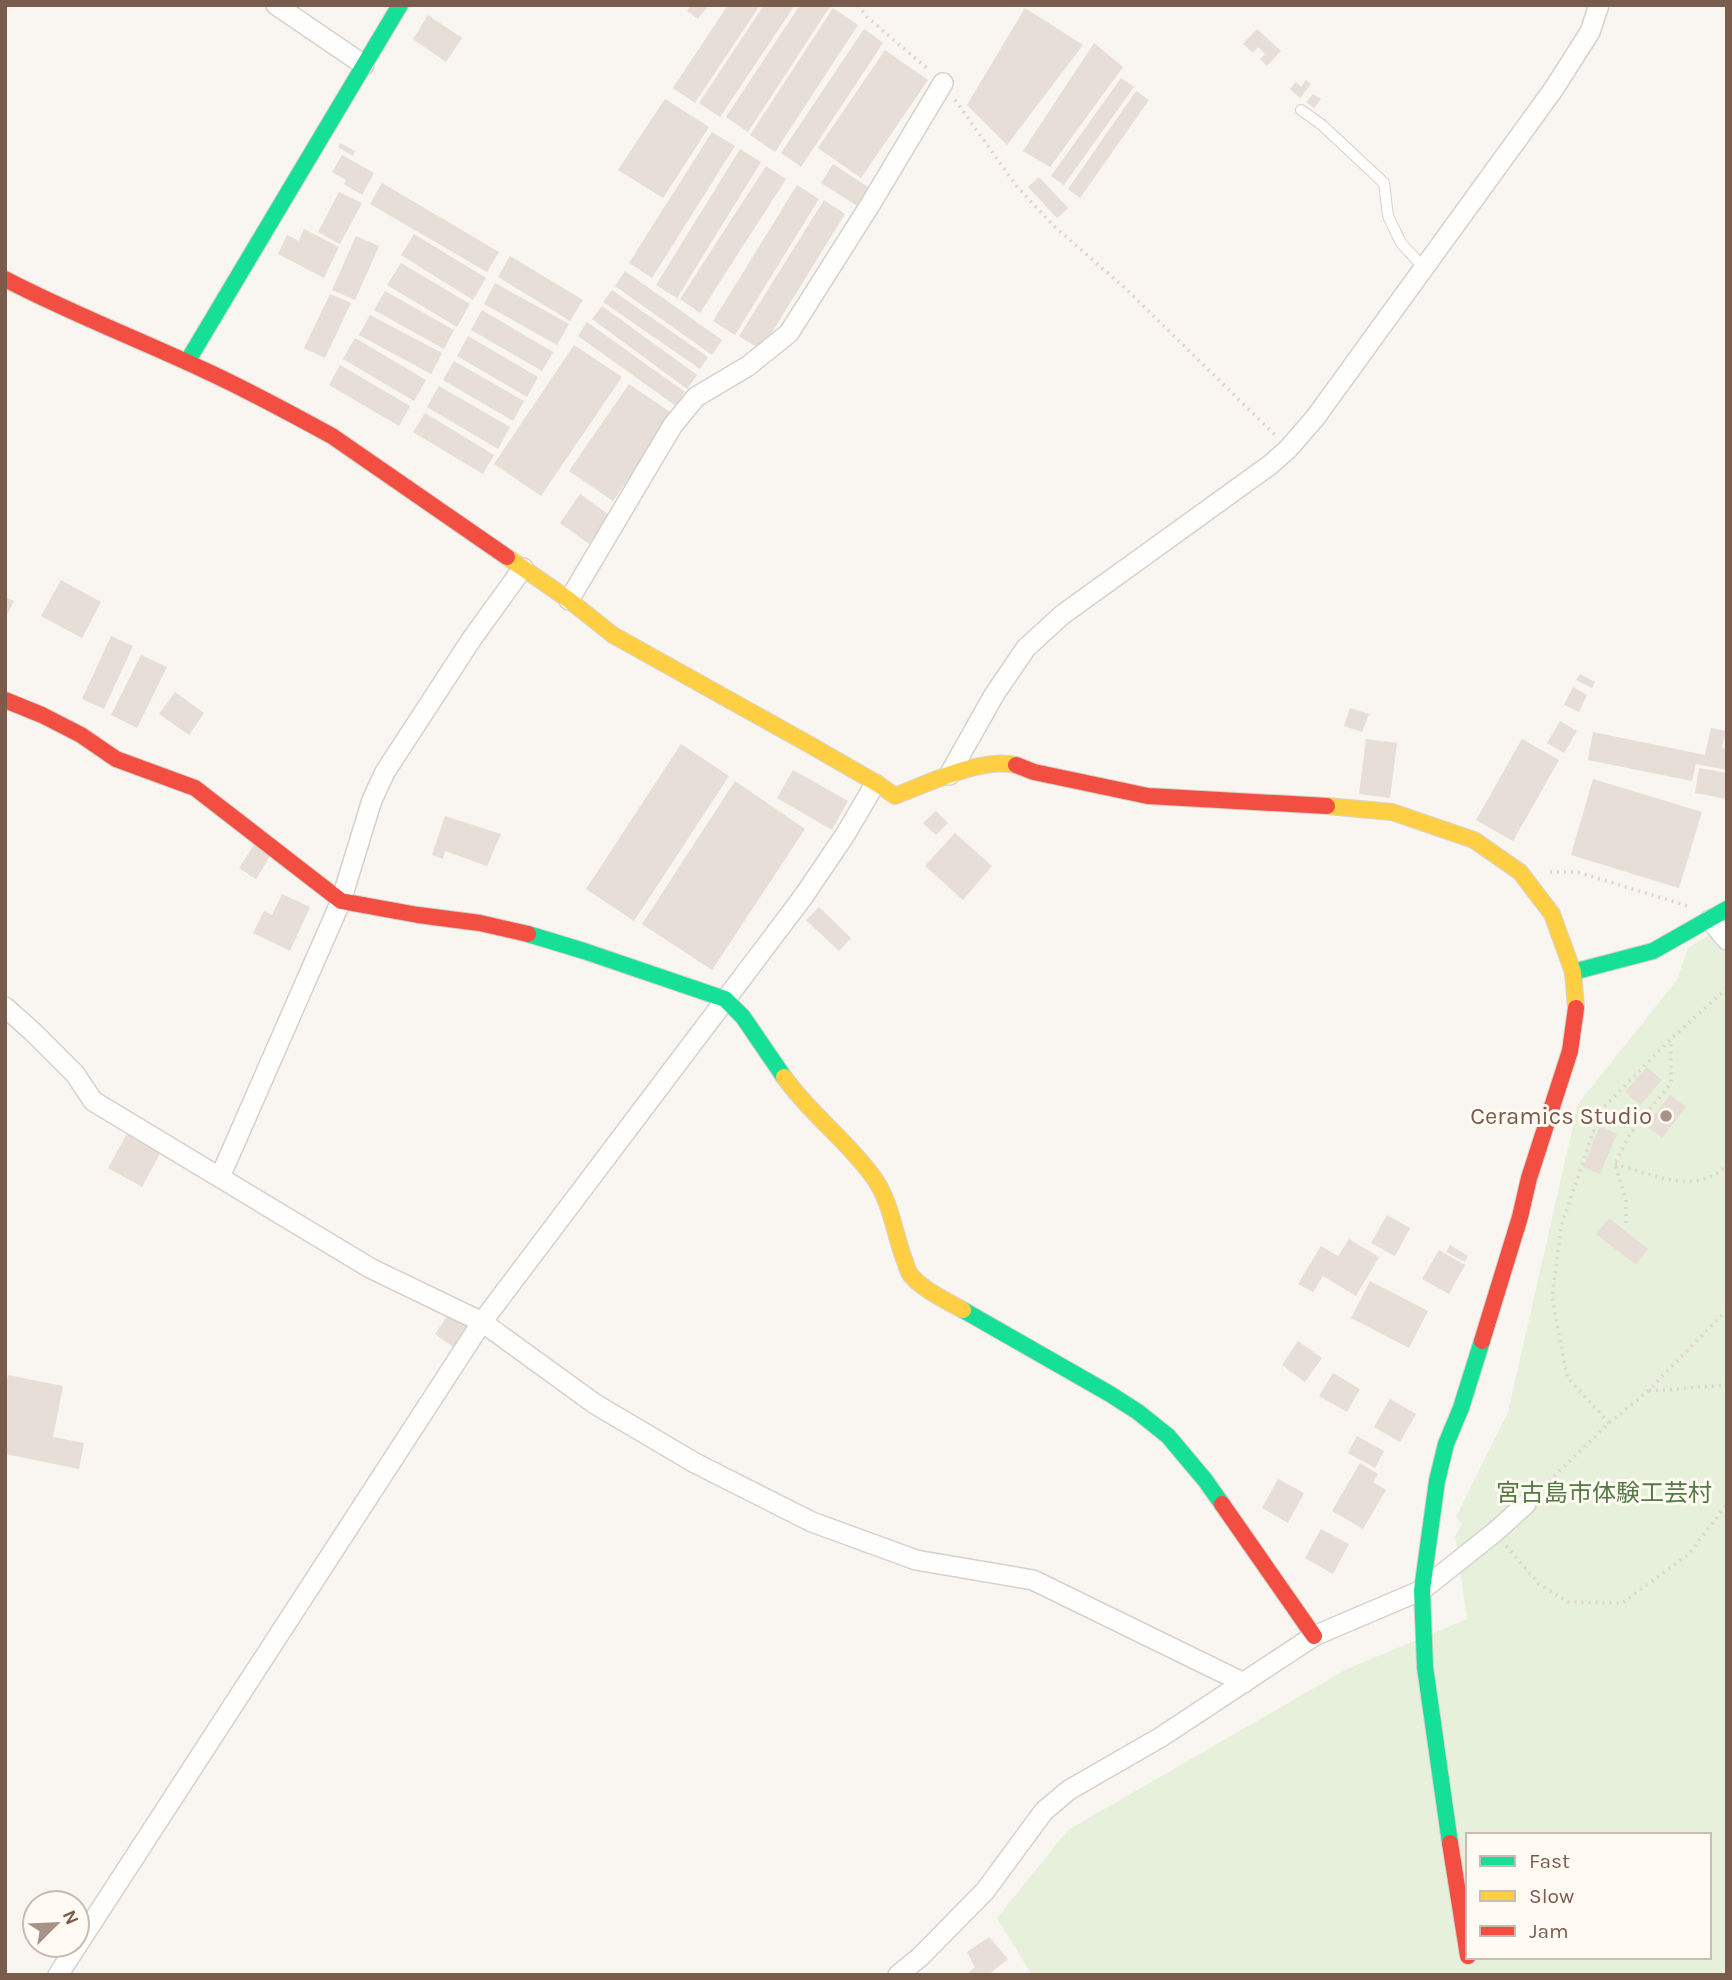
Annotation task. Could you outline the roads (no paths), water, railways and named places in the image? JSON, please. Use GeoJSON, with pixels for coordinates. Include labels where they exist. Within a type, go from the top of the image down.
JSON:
{"type":"FeatureCollection","features":[{"type":"Feature","properties":{"kind":"street"},"geometry":{"type":"LineString","coordinates":[[276,5],[364,65]]}},
{"type":"Feature","properties":{"kind":"street"},"geometry":{"type":"LineString","coordinates":[[187,362],[400,5]]}},
{"type":"Feature","properties":{"kind":"street"},"geometry":{"type":"LineString","coordinates":[[949,775],[994,695],[1026,648],[1062,615],[1289,449],[1553,90],[1590,32],[1599,5]]}},
{"type":"Feature","properties":{"kind":"street"},"geometry":{"type":"LineString","coordinates":[[569,600],[673,425],[696,397],[748,366],[789,333],[943,83]]}},
{"type":"Feature","properties":{"kind":"street"},"geometry":{"type":"LineString","coordinates":[[5,279],[43,299],[187,362],[332,436],[569,600],[614,635],[812,746],[895,796],[949,775],[993,763],[1013,764],[1034,772],[1148,796],[1392,812],[1474,840],[1520,872],[1552,914],[1573,972],[1576,1006],[1570,1051],[1529,1178],[1520,1217],[1461,1408],[1446,1444],[1437,1481],[1422,1590],[1425,1667],[1466,1944]]}},
{"type":"Feature","properties":{"kind":"street"},"geometry":{"type":"LineString","coordinates":[[220,1177],[341,901],[372,800],[385,772],[471,639],[523,568]]}},
{"type":"Feature","properties":{"kind":"street"},"geometry":{"type":"LineString","coordinates":[[5,700],[80,735],[116,759],[194,788],[341,901],[480,923],[535,936],[584,950],[725,999],[743,1017],[793,1090],[843,1140],[876,1180],[893,1219],[897,1241],[910,1274],[929,1291],[1110,1394],[1168,1436],[1205,1480],[1314,1636]]}},
{"type":"Feature","properties":{"kind":"street"},"geometry":{"type":"LineString","coordinates":[[58,1975],[482,1322],[803,897],[845,835],[875,784]]}},
{"type":"Feature","properties":{"kind":"street"},"geometry":{"type":"LineString","coordinates":[[1573,972],[1653,951],[1727,909]]}},
{"type":"Feature","properties":{"kind":"street"},"geometry":{"type":"LineString","coordinates":[[1710,920],[1727,940]]}},
{"type":"Feature","properties":{"kind":"street"},"geometry":{"type":"LineString","coordinates":[[5,1007],[75,1074],[93,1101],[370,1268],[482,1322],[595,1404],[695,1463],[812,1522],[916,1560],[1033,1580],[1244,1683]]}},
{"type":"Feature","properties":{"kind":"street"},"geometry":{"type":"LineString","coordinates":[[898,1975],[920,1957],[985,1891],[1044,1811],[1069,1790],[1161,1737],[1314,1636],[1422,1590],[1526,1504]]}},
{"type":"Feature","properties":{"kind":"lane"},"geometry":{"type":"LineString","coordinates":[[1301,110],[1322,125],[1384,183],[1388,216],[1401,243],[1424,268]]}},
{"type":"Feature","properties":{"kind":"place","name":"Ceramics Studio"},"geometry":{"type":"Point","coordinates":[1666,1116]}},
{"type":"Feature","properties":{"kind":"park label","name":"宮古島市体験工芸村"},"geometry":{"type":"Point","coordinates":[1604,1493]}}]}
